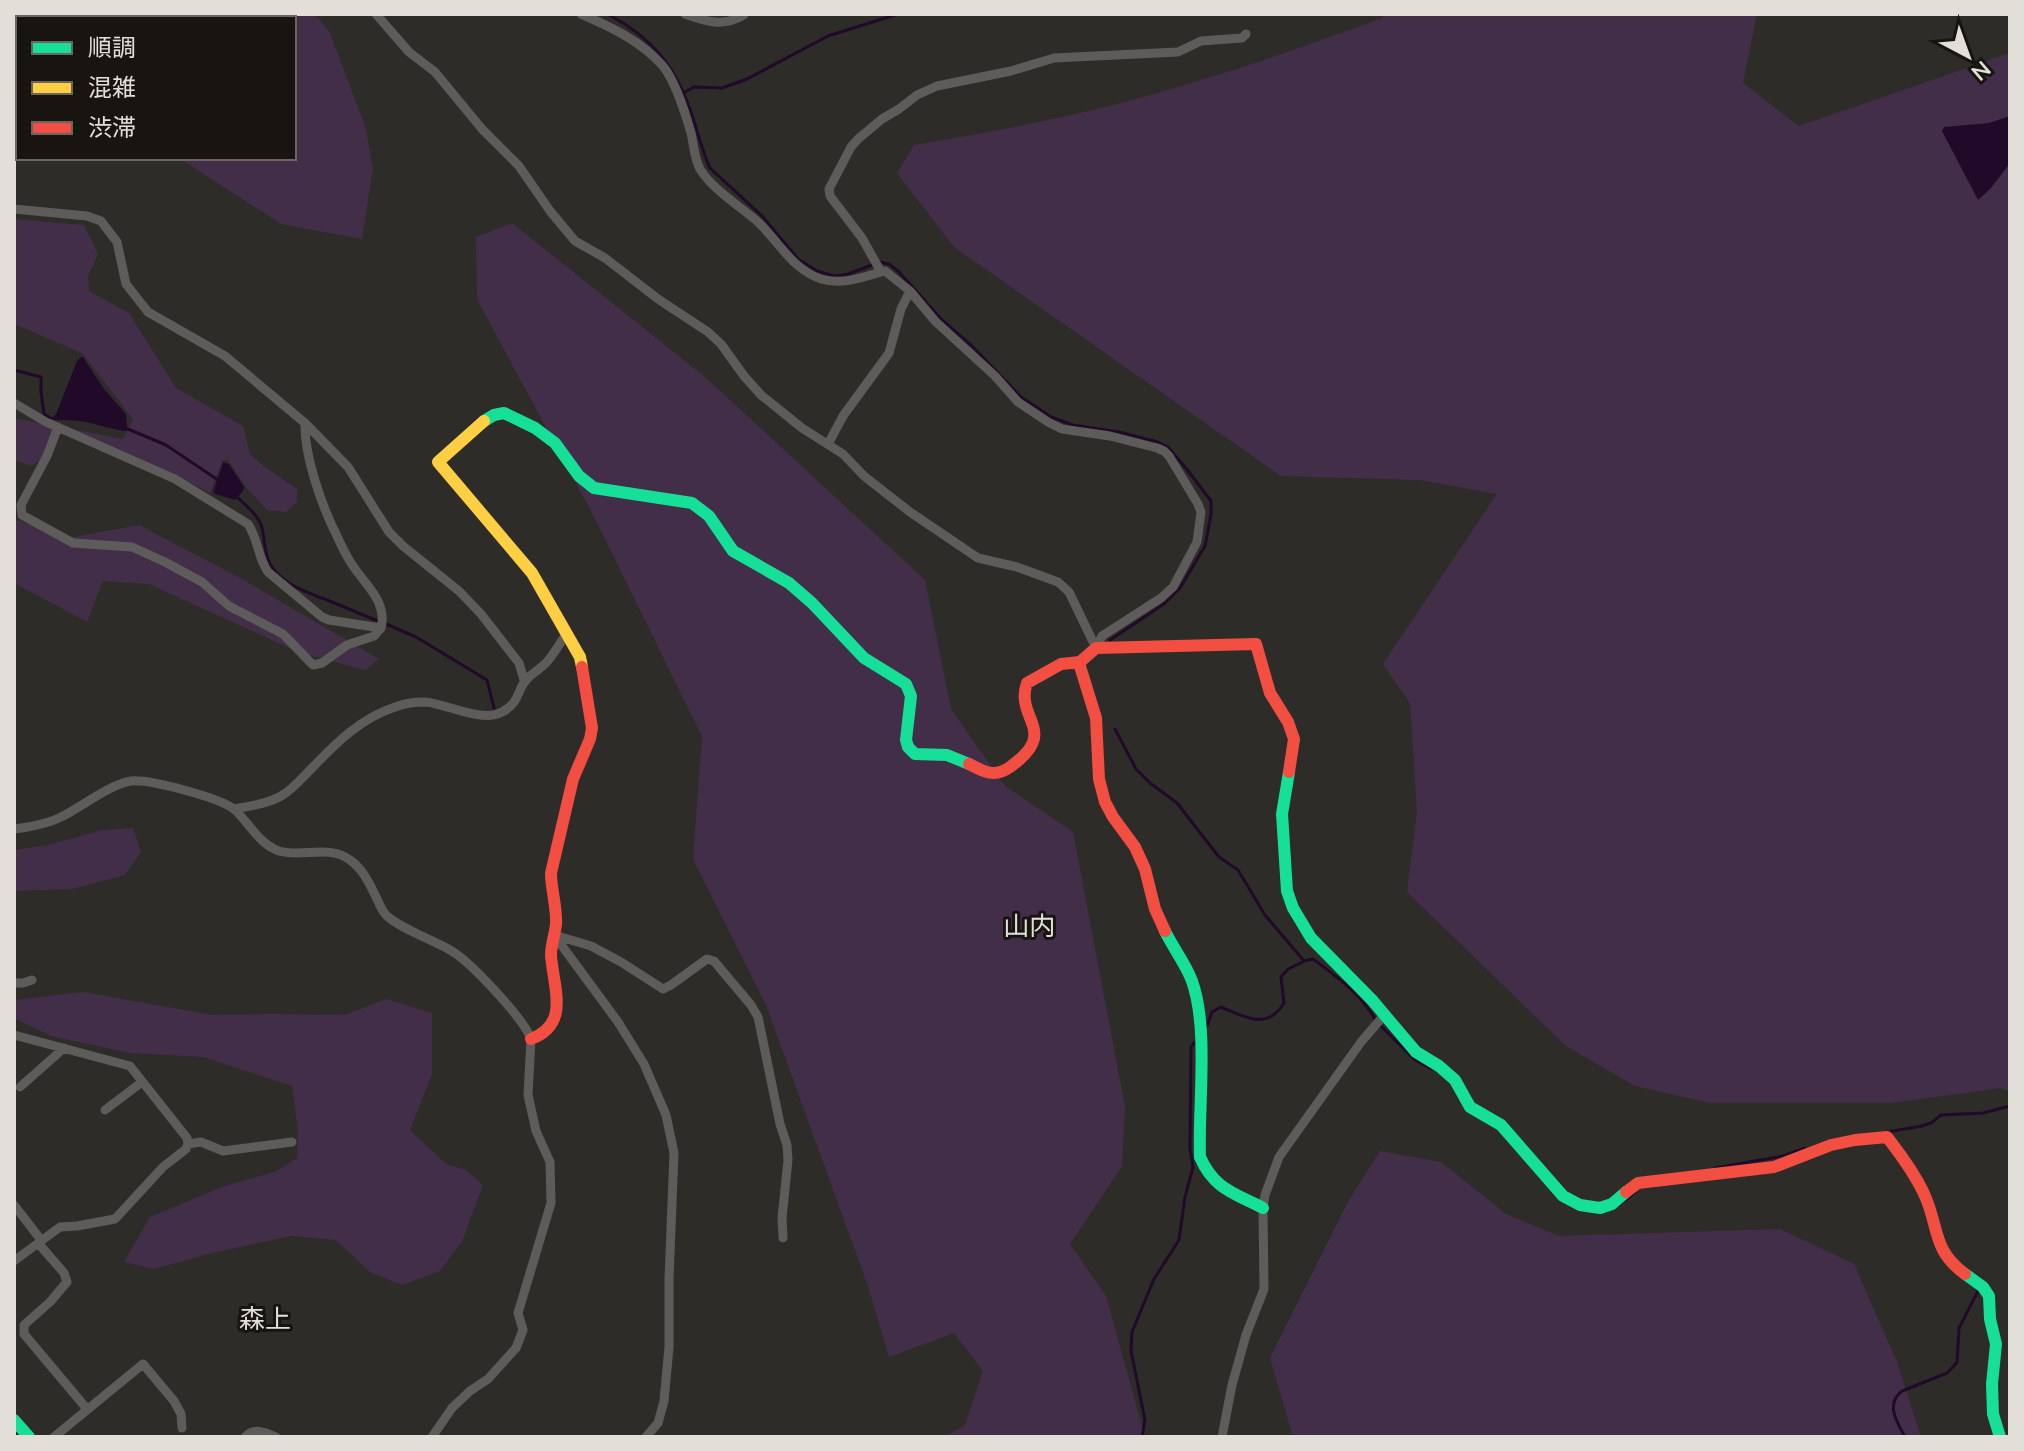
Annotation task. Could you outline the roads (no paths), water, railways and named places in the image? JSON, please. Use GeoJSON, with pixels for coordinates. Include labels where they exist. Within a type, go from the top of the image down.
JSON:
{"type":"FeatureCollection","features":[{"type":"Feature","properties":{"kind":"street"},"geometry":{"type":"LineString","coordinates":[[376,14],[409,52],[435,72],[482,129],[519,166],[575,241],[605,258],[708,332],[761,395],[802,428],[843,454],[864,476],[969,553],[1058,582],[1069,592],[1096,648]]}},
{"type":"Feature","properties":{"kind":"street"},"geometry":{"type":"LineString","coordinates":[[581,14],[621,32],[665,68],[691,131],[700,169],[732,203],[760,224],[795,264],[820,279],[836,281],[856,279],[878,266]]}},
{"type":"Feature","properties":{"kind":"street"},"geometry":{"type":"LineString","coordinates":[[685,14],[725,23],[744,15]]}},
{"type":"Feature","properties":{"kind":"street"},"geometry":{"type":"LineString","coordinates":[[531,1039],[548,1029],[556,1015],[551,953],[556,921],[551,873],[573,779],[592,728],[585,679],[580,657],[532,573],[438,462],[488,417],[499,413],[535,427],[549,438],[583,482],[594,488],[692,503],[709,516],[733,551],[789,583],[864,658],[906,684],[911,696],[906,740],[915,754],[951,755],[986,772],[1000,773],[1019,762],[1036,739],[1024,696],[1028,681],[1063,663],[1079,663],[1096,648],[1102,636],[1173,587],[1197,542],[1201,512],[1164,451],[1127,439],[1062,429],[1018,402],[995,376],[952,338],[910,291],[878,266],[862,238],[830,196],[831,183],[858,139],[917,95],[937,86],[1011,71],[1054,58],[1178,52],[1201,41],[1242,38],[1246,34]]}},
{"type":"Feature","properties":{"kind":"street"},"geometry":{"type":"LineString","coordinates":[[14,209],[87,216],[101,221],[117,242],[126,284],[148,312],[225,356],[305,423],[348,467],[389,532],[459,591],[519,663],[524,680],[520,694],[503,712],[491,716],[426,702],[390,708],[339,740],[291,790],[266,803],[234,809]]}},
{"type":"Feature","properties":{"kind":"street"},"geometry":{"type":"LineString","coordinates":[[828,444],[843,416],[889,353],[901,309],[910,291]]}},
{"type":"Feature","properties":{"kind":"street"},"geometry":{"type":"LineString","coordinates":[[14,403],[58,427],[175,479],[248,524],[268,572],[322,617],[381,628]]}},
{"type":"Feature","properties":{"kind":"street"},"geometry":{"type":"LineString","coordinates":[[58,427],[47,456],[21,505],[22,515],[73,543],[132,547],[165,562],[202,582],[229,606],[283,634],[313,665],[322,663],[347,645],[378,634],[382,611],[375,595],[351,564],[324,508],[315,481],[305,423]]}},
{"type":"Feature","properties":{"kind":"street"},"geometry":{"type":"LineString","coordinates":[[524,680],[545,664],[567,633]]}},
{"type":"Feature","properties":{"kind":"street"},"geometry":{"type":"LineString","coordinates":[[1096,648],[1256,644],[1270,693],[1288,722],[1294,739],[1282,814],[1289,901],[1313,942],[1373,1001],[1380,1021],[1455,1080],[1471,1108],[1501,1125],[1570,1203],[1608,1207],[1628,1189],[1645,1182],[1774,1167],[1842,1141],[1887,1137],[1926,1197],[1935,1233],[1946,1256],[1955,1267],[1983,1287],[1989,1296],[1996,1344],[1993,1414],[2000,1437]]}},
{"type":"Feature","properties":{"kind":"street"},"geometry":{"type":"LineString","coordinates":[[1079,663],[1096,718],[1099,779],[1105,802],[1135,847],[1145,869],[1155,909],[1192,980],[1201,1044],[1200,1157],[1207,1173],[1219,1185],[1263,1208]]}},
{"type":"Feature","properties":{"kind":"street"},"geometry":{"type":"LineString","coordinates":[[14,829],[58,819],[131,781],[148,782],[212,798],[234,809],[254,833],[281,852],[339,853],[349,859],[367,879],[387,916],[462,957],[520,1019],[531,1039],[528,1095],[536,1131],[550,1162],[551,1203],[518,1313],[523,1330],[516,1348],[488,1379],[452,1408],[432,1437]]}},
{"type":"Feature","properties":{"kind":"street"},"geometry":{"type":"LineString","coordinates":[[554,935],[591,946],[663,989],[707,959],[714,961],[751,1005],[758,1017],[787,1145],[783,1238]]}},
{"type":"Feature","properties":{"kind":"street"},"geometry":{"type":"LineString","coordinates":[[554,935],[618,1022],[644,1064],[666,1115],[674,1153],[669,1347],[664,1401],[658,1423],[646,1437]]}},
{"type":"Feature","properties":{"kind":"street"},"geometry":{"type":"LineString","coordinates":[[14,983],[32,980]]}},
{"type":"Feature","properties":{"kind":"street"},"geometry":{"type":"LineString","coordinates":[[1222,1437],[1235,1373],[1264,1289],[1263,1208],[1279,1157],[1361,1042],[1380,1021]]}},
{"type":"Feature","properties":{"kind":"street"},"geometry":{"type":"LineString","coordinates":[[14,1035],[130,1066],[187,1138],[188,1144],[115,1219],[60,1227],[14,1261]]}},
{"type":"Feature","properties":{"kind":"street"},"geometry":{"type":"LineString","coordinates":[[20,1087],[64,1048]]}},
{"type":"Feature","properties":{"kind":"street"},"geometry":{"type":"LineString","coordinates":[[105,1110],[142,1082]]}},
{"type":"Feature","properties":{"kind":"street"},"geometry":{"type":"LineString","coordinates":[[188,1144],[201,1142],[223,1151],[292,1142]]}},
{"type":"Feature","properties":{"kind":"street"},"geometry":{"type":"LineString","coordinates":[[14,1205],[64,1273],[67,1282],[24,1325],[24,1334],[87,1409]]}},
{"type":"Feature","properties":{"kind":"street"},"geometry":{"type":"LineString","coordinates":[[54,1437],[143,1364],[174,1401],[181,1414],[182,1428]]}},
{"type":"Feature","properties":{"kind":"street"},"geometry":{"type":"LineString","coordinates":[[14,1420],[29,1437]]}},
{"type":"Feature","properties":{"kind":"street"},"geometry":{"type":"LineString","coordinates":[[245,1437],[261,1431],[276,1437]]}},
{"type":"Feature","properties":{"kind":"waterway"},"geometry":{"type":"LineString","coordinates":[[607,14],[637,33],[660,55],[686,98],[710,168],[762,216],[798,259],[817,271],[834,276],[880,262],[889,264],[1021,397],[1051,417],[1073,425],[1158,442],[1168,447],[1189,472],[1211,501],[1205,546],[1180,588],[1164,604],[1110,640]]}},
{"type":"Feature","properties":{"kind":"waterway"},"geometry":{"type":"LineString","coordinates":[[683,93],[694,87],[722,88],[747,79],[828,36],[898,14]]}},
{"type":"Feature","properties":{"kind":"waterway"},"geometry":{"type":"LineString","coordinates":[[14,370],[41,377],[44,414],[50,418]]}},
{"type":"Feature","properties":{"kind":"waterway"},"geometry":{"type":"LineString","coordinates":[[128,429],[166,445],[218,480]]}},
{"type":"Feature","properties":{"kind":"waterway"},"geometry":{"type":"LineString","coordinates":[[235,495],[258,519],[268,560],[275,572],[306,592],[378,621]]}},
{"type":"Feature","properties":{"kind":"waterway"},"geometry":{"type":"LineString","coordinates":[[386,624],[416,637],[487,680],[494,708]]}},
{"type":"Feature","properties":{"kind":"waterway"},"geometry":{"type":"LineString","coordinates":[[1115,729],[1136,769],[1177,803],[1219,857],[1238,870],[1265,915],[1304,961],[1313,959],[1339,979],[1355,993],[1375,1019]]}},
{"type":"Feature","properties":{"kind":"waterway"},"geometry":{"type":"LineString","coordinates":[[1207,1026],[1212,1012],[1221,1007],[1255,1019],[1270,1017],[1284,1003],[1281,977],[1288,969],[1303,962]]}},
{"type":"Feature","properties":{"kind":"waterway"},"geometry":{"type":"LineString","coordinates":[[1380,1025],[1415,1060],[1432,1069]]}},
{"type":"Feature","properties":{"kind":"waterway"},"geometry":{"type":"LineString","coordinates":[[1142,1437],[1145,1420],[1131,1351],[1132,1332],[1154,1279],[1179,1240],[1193,1167],[1190,1149],[1191,1047],[1194,1043]]}},
{"type":"Feature","properties":{"kind":"waterway"},"geometry":{"type":"LineString","coordinates":[[1887,1132],[1922,1126],[1941,1115],[1983,1113],[2010,1106]]}},
{"type":"Feature","properties":{"kind":"waterway"},"geometry":{"type":"LineString","coordinates":[[1715,1168],[1783,1156],[1805,1148]]}},
{"type":"Feature","properties":{"kind":"waterway"},"geometry":{"type":"LineString","coordinates":[[1619,1205],[1635,1192]]}},
{"type":"Feature","properties":{"kind":"waterway"},"geometry":{"type":"LineString","coordinates":[[1905,1437],[1894,1413],[1894,1402],[1902,1391],[1947,1373],[1957,1362],[1959,1328],[1978,1291],[1976,1287]]}},
{"type":"Feature","properties":{"kind":"district","name":"山内"},"geometry":{"type":"Point","coordinates":[1029,926]}},
{"type":"Feature","properties":{"kind":"district","name":"森上"},"geometry":{"type":"Point","coordinates":[265,1319]}}]}
